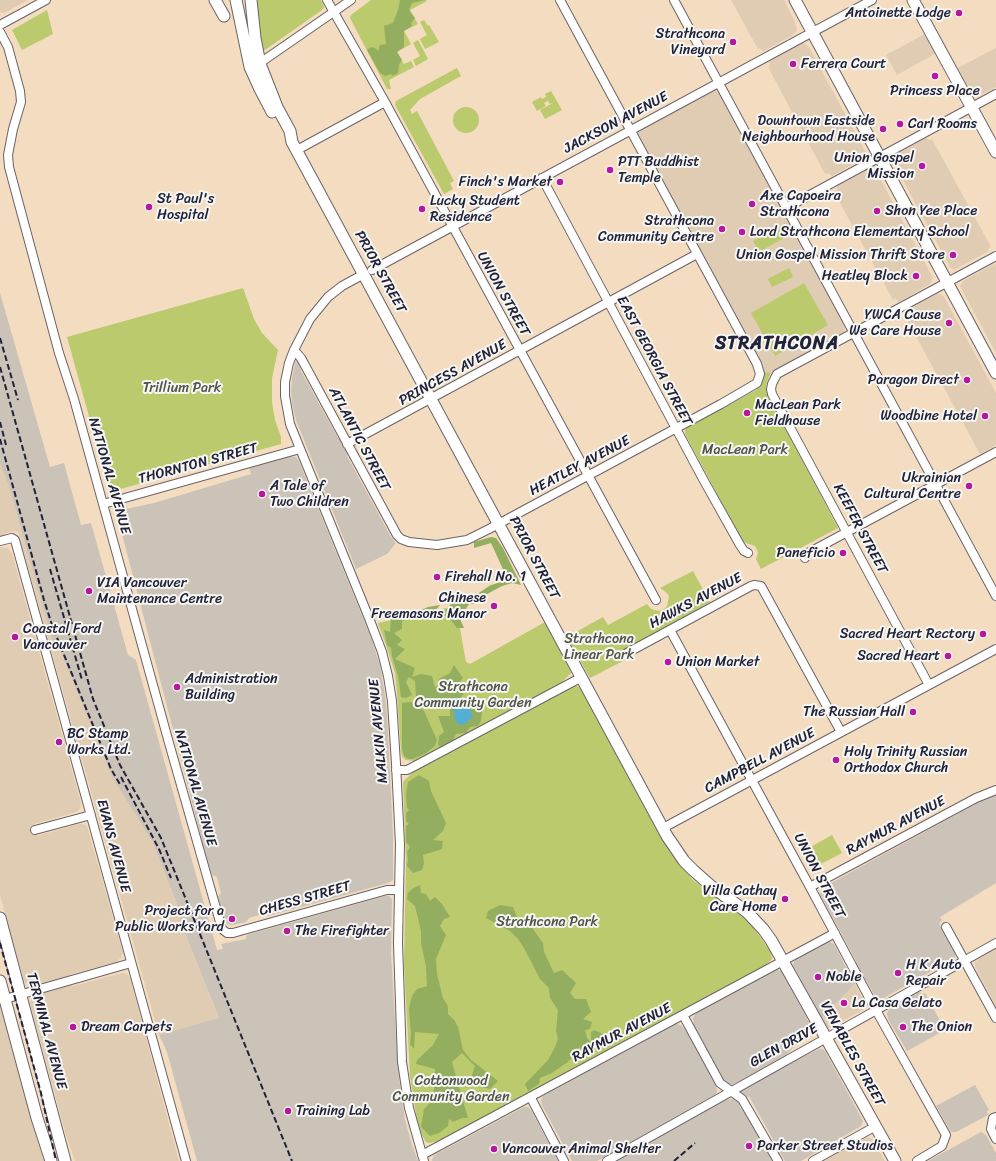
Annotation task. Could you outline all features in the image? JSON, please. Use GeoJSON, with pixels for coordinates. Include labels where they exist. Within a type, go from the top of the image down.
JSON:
{"type":"FeatureCollection","features":[{"type":"Feature","properties":{"kind":"main road"},"geometry":{"type":"LineString","coordinates":[[215,0],[224,16]]}},
{"type":"Feature","properties":{"kind":"main road"},"geometry":{"type":"LineString","coordinates":[[236,0],[255,66]]}},
{"type":"Feature","properties":{"kind":"main road"},"geometry":{"type":"LineString","coordinates":[[251,0],[255,38],[255,66]]}},
{"type":"Feature","properties":{"kind":"main road"},"geometry":{"type":"LineString","coordinates":[[795,0],[996,373]]}},
{"type":"Feature","properties":{"kind":"main road"},"geometry":{"type":"LineString","coordinates":[[913,0],[996,152]]}},
{"type":"Feature","properties":{"kind":"main road","name":"PRIOR STREET"},"geometry":{"type":"LineString","coordinates":[[255,66],[290,131],[294,146],[366,273],[432,399],[673,846],[693,870],[711,886],[740,906],[763,929],[783,961]]}},
{"type":"Feature","properties":{"kind":"main road","name":"TERMINAL AVENUE"},"geometry":{"type":"LineString","coordinates":[[0,918],[64,1156]]}},
{"type":"Feature","properties":{"kind":"main road","name":"VENABLES STREET"},"geometry":{"type":"LineString","coordinates":[[783,961],[895,1161]]}},
{"type":"Feature","properties":{"kind":"main road"},"geometry":{"type":"LineString","coordinates":[[0,981],[50,1161]]}},
{"type":"Feature","properties":{"kind":"street"},"geometry":{"type":"LineString","coordinates":[[0,24],[46,0]]}},
{"type":"Feature","properties":{"kind":"street","name":"UNION STREET"},"geometry":{"type":"LineString","coordinates":[[327,0],[335,11],[385,102],[656,600]]}},
{"type":"Feature","properties":{"kind":"street"},"geometry":{"type":"LineString","coordinates":[[255,66],[351,0]]}},
{"type":"Feature","properties":{"kind":"street"},"geometry":{"type":"LineString","coordinates":[[560,0],[698,254]]}},
{"type":"Feature","properties":{"kind":"street"},"geometry":{"type":"LineString","coordinates":[[674,0],[996,596]]}},
{"type":"Feature","properties":{"kind":"street","name":"JACKSON AVENUE"},"geometry":{"type":"LineString","coordinates":[[366,273],[872,0]]}},
{"type":"Feature","properties":{"kind":"street","name":"NATIONAL AVENUE"},"geometry":{"type":"LineString","coordinates":[[0,32],[8,47],[20,91],[21,102],[8,155],[9,167],[59,353],[74,399],[221,927]]}},
{"type":"Feature","properties":{"kind":"street"},"geometry":{"type":"LineString","coordinates":[[786,208],[996,94]]}},
{"type":"Feature","properties":{"kind":"street"},"geometry":{"type":"LineString","coordinates":[[294,146],[385,102]]}},
{"type":"Feature","properties":{"kind":"street","name":"EAST GEORGIA STREET"},"geometry":{"type":"LineString","coordinates":[[542,178],[608,303],[740,545],[744,551],[748,553]]}},
{"type":"Feature","properties":{"kind":"street","name":"PRINCESS AVENUE"},"geometry":{"type":"LineString","coordinates":[[348,444],[698,254]]}},
{"type":"Feature","properties":{"kind":"street","name":"HEATLEY AVENUE"},"geometry":{"type":"LineString","coordinates":[[401,539],[418,544],[437,545],[467,540],[755,385],[759,377],[757,364],[698,254]]}},
{"type":"Feature","properties":{"kind":"street"},"geometry":{"type":"LineString","coordinates":[[853,333],[996,256]]}},
{"type":"Feature","properties":{"kind":"street","name":"MALKIN AVENUE"},"geometry":{"type":"LineString","coordinates":[[366,273],[335,291],[323,302],[310,319],[294,350],[286,378],[285,396],[288,418],[369,618],[385,663],[392,701],[400,844],[398,943],[402,1062],[409,1108],[423,1158]]}},
{"type":"Feature","properties":{"kind":"street","name":"KEEFER STREET"},"geometry":{"type":"LineString","coordinates":[[853,333],[777,374],[772,384],[772,394],[929,685]]}},
{"type":"Feature","properties":{"kind":"street","name":"ATLANTIC STREET"},"geometry":{"type":"LineString","coordinates":[[294,350],[301,358],[393,530],[401,539]]}},
{"type":"Feature","properties":{"kind":"street","name":"THORNTON STREET"},"geometry":{"type":"LineString","coordinates":[[103,504],[300,449]]}},
{"type":"Feature","properties":{"kind":"street"},"geometry":{"type":"LineString","coordinates":[[805,558],[808,553],[996,452]]}},
{"type":"Feature","properties":{"kind":"street","name":"EVANS AVENUE"},"geometry":{"type":"LineString","coordinates":[[0,541],[12,538],[14,540],[186,1161]]}},
{"type":"Feature","properties":{"kind":"street","name":"HAWKS AVENUE"},"geometry":{"type":"LineString","coordinates":[[627,653],[751,586],[761,586],[841,732]]}},
{"type":"Feature","properties":{"kind":"street","name":"UNION STREET"},"geometry":{"type":"LineString","coordinates":[[670,630],[876,1010],[946,1135],[942,1146],[917,1161]]}},
{"type":"Feature","properties":{"kind":"street","name":"CAMPBELL AVENUE"},"geometry":{"type":"LineString","coordinates":[[663,828],[996,649]]}},
{"type":"Feature","properties":{"kind":"street"},"geometry":{"type":"LineString","coordinates":[[396,770],[407,770],[582,677]]}},
{"type":"Feature","properties":{"kind":"street","name":"RAYMUR AVENUE"},"geometry":{"type":"LineString","coordinates":[[810,887],[976,798],[996,790]]}},
{"type":"Feature","properties":{"kind":"street"},"geometry":{"type":"LineString","coordinates":[[35,830],[91,815]]}},
{"type":"Feature","properties":{"kind":"street","name":"CHESS STREET"},"geometry":{"type":"LineString","coordinates":[[221,927],[226,932],[233,933],[391,889],[399,890]]}},
{"type":"Feature","properties":{"kind":"street"},"geometry":{"type":"LineString","coordinates":[[946,927],[996,1018]]}},
{"type":"Feature","properties":{"kind":"street","name":"RAYMUR AVENUE"},"geometry":{"type":"LineString","coordinates":[[423,1158],[530,1098],[835,933]]}},
{"type":"Feature","properties":{"kind":"street","name":"GLEN DRIVE"},"geometry":{"type":"LineString","coordinates":[[607,1161],[996,943]]}},
{"type":"Feature","properties":{"kind":"street"},"geometry":{"type":"LineString","coordinates":[[5,999],[131,963]]}},
{"type":"Feature","properties":{"kind":"street"},"geometry":{"type":"LineString","coordinates":[[683,1015],[720,1083],[738,1095],[744,1102],[778,1161]]}},
{"type":"Feature","properties":{"kind":"street"},"geometry":{"type":"LineString","coordinates":[[530,1098],[564,1161]]}},
{"type":"Feature","properties":{"kind":"street"},"geometry":{"type":"LineString","coordinates":[[996,1117],[993,1118],[991,1129],[996,1139]]}},
{"type":"Feature","properties":{"kind":"street"},"geometry":{"type":"LineString","coordinates":[[813,1161],[876,1126]]}},
{"type":"Feature","properties":{"kind":"street","name":"TERMINAL AVENUE"},"geometry":{"type":"LineString","coordinates":[[64,1156],[71,1161]]}},
{"type":"Feature","properties":{"kind":"shaded area"},"geometry":{"type":"Polygon","coordinates":[[[0,0],[28,0],[4,13],[0,12],[0,0]]]}},
{"type":"Feature","properties":{"kind":"shaded area"},"geometry":{"type":"Polygon","coordinates":[[[731,0],[784,0],[795,22],[797,29],[796,32],[762,51],[760,48],[758,49],[731,0]]]}},
{"type":"Feature","properties":{"kind":"shaded area"},"geometry":{"type":"Polygon","coordinates":[[[925,34],[936,53],[897,75],[886,55],[925,34]]]}},
{"type":"Feature","properties":{"kind":"shaded area"},"geometry":{"type":"Polygon","coordinates":[[[803,43],[809,47],[866,153],[864,158],[832,176],[828,173],[825,174],[768,67],[770,66],[769,62],[803,43]]]}},
{"type":"Feature","properties":{"kind":"shaded area"},"geometry":{"type":"Polygon","coordinates":[[[996,48],[996,87],[975,96],[972,94],[958,68],[996,48]]]}},
{"type":"Feature","properties":{"kind":"shaded area","name":"Lord Strathcona Elementary School"},"geometry":{"type":"Polygon","coordinates":[[[713,90],[719,92],[845,326],[844,332],[771,373],[764,372],[763,366],[637,134],[638,131],[647,125],[648,126],[713,90]]]}},
{"type":"Feature","properties":{"kind":"shaded area"},"geometry":{"type":"Polygon","coordinates":[[[926,138],[930,140],[932,139],[991,247],[987,252],[954,270],[950,267],[892,160],[895,155],[926,138]]]}},
{"type":"Feature","properties":{"kind":"shaded area"},"geometry":{"type":"Polygon","coordinates":[[[872,168],[876,171],[933,278],[930,284],[899,302],[895,298],[893,300],[834,192],[837,190],[837,186],[872,168]]]}},
{"type":"Feature","properties":{"kind":"shaded area"},"geometry":{"type":"Polygon","coordinates":[[[996,264],[996,353],[960,286],[963,281],[996,264]]]}},
{"type":"Feature","properties":{"kind":"shaded area"},"geometry":{"type":"Polygon","coordinates":[[[0,293],[50,467],[64,463],[81,525],[91,523],[128,655],[136,660],[217,950],[223,949],[221,944],[246,939],[246,936],[250,934],[385,896],[389,896],[392,899],[391,954],[398,1070],[405,1120],[418,1161],[197,1161],[167,1052],[159,1035],[219,1018],[182,926],[177,904],[152,841],[113,779],[58,645],[54,646],[9,486],[0,464],[0,293]]]}},
{"type":"Feature","properties":{"kind":"shaded area"},"geometry":{"type":"Polygon","coordinates":[[[937,294],[941,294],[944,297],[996,393],[996,445],[980,454],[905,316],[904,311],[937,294]]]}},
{"type":"Feature","properties":{"kind":"shaded area"},"geometry":{"type":"Polygon","coordinates":[[[297,358],[301,371],[338,438],[341,440],[348,453],[347,456],[390,535],[396,543],[387,554],[356,569],[296,420],[291,391],[292,378],[297,358]]]}},
{"type":"Feature","properties":{"kind":"shaded area"},"geometry":{"type":"Polygon","coordinates":[[[290,456],[298,459],[372,640],[380,666],[387,714],[393,836],[393,880],[388,883],[268,916],[263,914],[249,918],[246,922],[232,925],[227,924],[224,920],[218,897],[221,893],[217,877],[210,871],[116,511],[154,503],[251,474],[249,467],[290,456]]]}},
{"type":"Feature","properties":{"kind":"shaded area"},"geometry":{"type":"Polygon","coordinates":[[[0,464],[9,486],[54,645],[58,645],[113,779],[152,841],[177,904],[182,926],[219,1019],[159,1035],[19,535],[18,532],[15,531],[0,535],[0,464]]]}},
{"type":"Feature","properties":{"kind":"shaded area"},"geometry":{"type":"Polygon","coordinates":[[[0,547],[8,548],[12,553],[81,803],[80,809],[76,812],[34,824],[37,836],[78,824],[87,826],[123,953],[121,958],[116,962],[71,974],[61,980],[32,987],[28,986],[24,982],[0,895],[0,547]]]}},
{"type":"Feature","properties":{"kind":"shaded area"},"geometry":{"type":"Polygon","coordinates":[[[996,794],[996,883],[940,917],[942,920],[939,924],[955,952],[955,958],[882,999],[875,996],[863,975],[765,1077],[819,1049],[822,1049],[825,1051],[863,1121],[861,1126],[801,1161],[785,1161],[749,1096],[739,1106],[747,1115],[772,1161],[616,1161],[725,1100],[732,1099],[758,1073],[731,1085],[723,1080],[695,1031],[693,1018],[696,1013],[776,970],[779,970],[782,972],[809,1022],[818,1011],[793,965],[795,960],[801,954],[827,940],[834,944],[849,973],[856,961],[820,894],[822,888],[976,804],[977,802],[996,794]]]}},
{"type":"Feature","properties":{"kind":"shaded area"},"geometry":{"type":"Polygon","coordinates":[[[996,949],[996,1006],[975,966],[975,962],[996,949]]]}},
{"type":"Feature","properties":{"kind":"shaded area"},"geometry":{"type":"Polygon","coordinates":[[[122,973],[127,974],[130,978],[179,1161],[75,1161],[66,1135],[30,1001],[41,994],[69,985],[73,986],[122,973]]]}},
{"type":"Feature","properties":{"kind":"shaded area"},"geometry":{"type":"Polygon","coordinates":[[[855,983],[865,1003],[864,1009],[832,1027],[827,1027],[822,1018],[855,983]]]}},
{"type":"Feature","properties":{"kind":"shaded area"},"geometry":{"type":"Polygon","coordinates":[[[919,992],[922,994],[925,993],[945,1030],[907,1051],[888,1019],[887,1013],[890,1008],[919,992]]]}},
{"type":"Feature","properties":{"kind":"shaded area"},"geometry":{"type":"Polygon","coordinates":[[[0,1007],[32,1123],[44,1161],[0,1161],[0,1007]]]}},
{"type":"Feature","properties":{"kind":"shaded area"},"geometry":{"type":"Polygon","coordinates":[[[676,1024],[681,1025],[688,1033],[716,1085],[717,1092],[715,1095],[597,1161],[572,1161],[542,1105],[541,1100],[543,1096],[676,1024]]]}},
{"type":"Feature","properties":{"kind":"shaded area"},"geometry":{"type":"Polygon","coordinates":[[[975,1085],[989,1110],[987,1111],[988,1115],[956,1132],[951,1132],[936,1106],[975,1085]]]}},
{"type":"Feature","properties":{"kind":"shaded area"},"geometry":{"type":"Polygon","coordinates":[[[524,1107],[528,1107],[531,1110],[558,1161],[432,1161],[436,1154],[524,1107]]]}},
{"type":"Feature","properties":{"kind":"shaded area"},"geometry":{"type":"Polygon","coordinates":[[[981,1132],[986,1135],[996,1153],[996,1161],[928,1161],[981,1132]]]}},
{"type":"Feature","properties":{"kind":"shaded area"},"geometry":{"type":"Polygon","coordinates":[[[868,1137],[873,1140],[885,1161],[824,1161],[868,1137]]]}},
{"type":"Feature","properties":{"kind":"green space"},"geometry":{"type":"Polygon","coordinates":[[[256,0],[321,0],[324,7],[322,10],[262,52],[256,0]]]}},
{"type":"Feature","properties":{"kind":"green space"},"geometry":{"type":"Polygon","coordinates":[[[371,0],[427,1],[410,10],[418,24],[404,31],[411,44],[397,52],[404,64],[411,61],[414,67],[389,80],[391,89],[387,89],[350,18],[351,15],[371,0]]]}},
{"type":"Feature","properties":{"kind":"green space"},"geometry":{"type":"Polygon","coordinates":[[[400,0],[425,0],[412,3],[409,10],[415,18],[411,23],[412,26],[404,31],[404,47],[397,52],[402,60],[399,65],[398,73],[392,76],[391,74],[385,76],[380,73],[367,50],[371,47],[378,51],[380,45],[386,44],[384,26],[393,23],[400,0]]]}},
{"type":"Feature","properties":{"kind":"green space"},"geometry":{"type":"Polygon","coordinates":[[[47,10],[53,34],[22,50],[12,30],[47,10]]]}},
{"type":"Feature","properties":{"kind":"green space"},"geometry":{"type":"Polygon","coordinates":[[[424,20],[428,26],[429,25],[439,42],[425,49],[420,39],[427,35],[420,22],[424,20]]]}},
{"type":"Feature","properties":{"kind":"green space"},"geometry":{"type":"Polygon","coordinates":[[[418,40],[428,59],[416,66],[413,60],[420,56],[413,43],[418,40]]]}},
{"type":"Feature","properties":{"kind":"green space"},"geometry":{"type":"Polygon","coordinates":[[[457,68],[461,76],[420,99],[410,110],[412,114],[417,111],[454,181],[450,183],[453,189],[444,194],[395,105],[396,101],[457,68]]]}},
{"type":"Feature","properties":{"kind":"green space"},"geometry":{"type":"Polygon","coordinates":[[[551,91],[562,110],[545,119],[540,110],[555,102],[550,104],[548,101],[544,103],[546,106],[537,111],[532,102],[541,97],[542,99],[546,97],[545,94],[551,91]]]}},
{"type":"Feature","properties":{"kind":"green space"},"geometry":{"type":"Polygon","coordinates":[[[466,107],[475,111],[479,120],[475,129],[466,133],[457,129],[453,120],[457,111],[466,107]]]}},
{"type":"Feature","properties":{"kind":"green space"},"geometry":{"type":"Polygon","coordinates":[[[785,223],[791,234],[759,252],[753,241],[785,223]]]}},
{"type":"Feature","properties":{"kind":"green space"},"geometry":{"type":"Polygon","coordinates":[[[789,268],[793,277],[772,287],[768,279],[789,268]]]}},
{"type":"Feature","properties":{"kind":"green space"},"geometry":{"type":"Polygon","coordinates":[[[804,283],[828,325],[775,356],[751,313],[804,283]]]}},
{"type":"Feature","properties":{"kind":"green space","name":"Trillium Park"},"geometry":{"type":"Polygon","coordinates":[[[243,288],[254,319],[262,333],[278,350],[272,378],[272,402],[275,420],[281,437],[281,444],[110,492],[67,337],[243,288]]]}},
{"type":"Feature","properties":{"kind":"green space","name":"MacLean Park"},"geometry":{"type":"Polygon","coordinates":[[[764,372],[771,373],[766,385],[766,391],[838,528],[761,569],[756,559],[758,553],[755,546],[743,542],[685,434],[685,430],[687,427],[756,390],[761,383],[764,372]]]}},
{"type":"Feature","properties":{"kind":"green space"},"geometry":{"type":"Polygon","coordinates":[[[491,537],[496,538],[503,548],[521,585],[512,583],[502,586],[478,599],[475,604],[469,604],[466,609],[462,609],[460,619],[464,628],[457,628],[450,619],[442,614],[452,603],[476,595],[489,586],[507,578],[491,543],[474,548],[474,542],[491,537]]]}},
{"type":"Feature","properties":{"kind":"green space","name":"Strathcona Linear Park"},"geometry":{"type":"Polygon","coordinates":[[[693,571],[710,602],[656,634],[652,634],[623,651],[627,659],[590,678],[567,637],[603,617],[608,625],[647,604],[654,610],[659,611],[664,609],[667,606],[669,596],[660,588],[693,571]]]}},
{"type":"Feature","properties":{"kind":"green space"},"geometry":{"type":"Polygon","coordinates":[[[440,605],[432,615],[423,615],[402,621],[402,629],[394,633],[402,640],[397,645],[405,649],[395,659],[415,668],[412,677],[421,674],[432,676],[435,687],[438,685],[439,679],[450,673],[454,665],[463,678],[455,687],[466,689],[460,700],[482,711],[481,721],[478,726],[470,727],[466,733],[456,734],[451,744],[444,749],[438,745],[439,736],[444,732],[438,716],[450,716],[450,705],[432,702],[416,697],[415,681],[409,677],[406,682],[412,695],[406,698],[401,697],[398,676],[391,648],[387,645],[384,630],[390,632],[391,614],[404,613],[408,610],[419,611],[428,607],[440,605]]]}},
{"type":"Feature","properties":{"kind":"green space","name":"Strathcona Community Garden"},"geometry":{"type":"Polygon","coordinates":[[[456,606],[466,662],[470,664],[545,622],[571,673],[562,682],[427,757],[415,761],[406,760],[403,758],[401,753],[395,673],[378,623],[456,606]]]}},
{"type":"Feature","properties":{"kind":"green space","name":"Strathcona Park"},"geometry":{"type":"Polygon","coordinates":[[[577,686],[580,688],[670,852],[693,880],[733,908],[753,927],[771,952],[772,959],[766,965],[454,1133],[439,1141],[429,1143],[426,1142],[422,1135],[417,1120],[410,1075],[404,965],[406,860],[403,782],[414,771],[569,687],[577,686]]]}},
{"type":"Feature","properties":{"kind":"green space"},"geometry":{"type":"Polygon","coordinates":[[[402,703],[416,703],[424,711],[437,740],[435,746],[426,753],[413,759],[408,759],[404,756],[402,749],[402,703]]]}},
{"type":"Feature","properties":{"kind":"green space"},"geometry":{"type":"Polygon","coordinates":[[[419,775],[429,781],[431,791],[446,823],[443,831],[433,840],[443,841],[442,849],[423,855],[424,863],[422,870],[413,873],[407,866],[407,852],[410,847],[406,842],[406,826],[409,824],[406,821],[406,813],[409,810],[407,808],[406,794],[408,782],[419,775]]]}},
{"type":"Feature","properties":{"kind":"green space"},"geometry":{"type":"Polygon","coordinates":[[[832,835],[842,853],[815,867],[805,850],[832,835]]]}},
{"type":"Feature","properties":{"kind":"green space","name":"Cottonwood Community Garden"},"geometry":{"type":"Polygon","coordinates":[[[420,885],[421,893],[426,894],[430,901],[435,897],[442,904],[450,917],[444,919],[440,926],[446,935],[436,959],[437,974],[443,998],[448,1006],[448,1014],[455,1021],[458,1027],[463,1050],[471,1060],[498,1081],[490,1089],[469,1084],[475,1066],[462,1053],[452,1062],[468,1118],[462,1118],[453,1122],[449,1119],[448,1126],[439,1133],[430,1136],[421,1127],[424,1109],[431,1102],[434,1089],[435,1069],[416,1064],[417,1060],[433,1045],[439,1034],[415,1032],[414,1049],[410,1044],[411,1034],[409,1009],[412,996],[417,989],[427,986],[426,967],[421,943],[421,931],[415,906],[407,899],[408,893],[420,885]]]}},
{"type":"Feature","properties":{"kind":"green space"},"geometry":{"type":"Polygon","coordinates":[[[500,905],[513,907],[518,920],[530,925],[543,943],[544,952],[554,973],[562,970],[576,983],[570,993],[575,999],[586,999],[591,1012],[583,1019],[592,1022],[590,1029],[585,1030],[587,1038],[591,1042],[591,1032],[594,1030],[601,1033],[605,1043],[587,1055],[583,1053],[579,1047],[569,1061],[552,1073],[540,1078],[539,1084],[528,1091],[525,1084],[548,1060],[558,1039],[556,1031],[558,1010],[550,998],[549,988],[540,979],[518,939],[510,931],[486,918],[488,911],[500,905]]]}},
{"type":"Feature","properties":{"kind":"water"},"geometry":{"type":"Polygon","coordinates":[[[452,698],[459,698],[470,709],[473,718],[468,720],[467,723],[461,725],[457,723],[452,707],[452,698]]]}},
{"type":"Feature","properties":{"kind":"railway"},"geometry":{"type":"LineString","coordinates":[[0,338],[18,400]]}},
{"type":"Feature","properties":{"kind":"railway"},"geometry":{"type":"LineString","coordinates":[[0,367],[93,699],[120,765],[161,838],[292,1161]]}},
{"type":"Feature","properties":{"kind":"railway"},"geometry":{"type":"LineString","coordinates":[[0,422],[6,445]]}},
{"type":"Feature","properties":{"kind":"railway"},"geometry":{"type":"LineString","coordinates":[[0,439],[53,628],[111,769],[121,786]]}},
{"type":"Feature","properties":{"kind":"railway"},"geometry":{"type":"LineString","coordinates":[[50,569],[82,680]]}},
{"type":"Feature","properties":{"kind":"railway"},"geometry":{"type":"LineString","coordinates":[[121,777],[159,849],[171,878]]}},
{"type":"Feature","properties":{"kind":"railway"},"geometry":{"type":"LineString","coordinates":[[0,943],[41,1093],[56,1161]]}},
{"type":"Feature","properties":{"kind":"railway"},"geometry":{"type":"LineString","coordinates":[[674,1161],[695,1143]]}},
{"type":"Feature","properties":{"kind":"place","name":"Antoinette Lodge"},"geometry":{"type":"Point","coordinates":[959,13]}},
{"type":"Feature","properties":{"kind":"place","name":"Strathcona Vineyard"},"geometry":{"type":"Point","coordinates":[733,42]}},
{"type":"Feature","properties":{"kind":"place","name":"Ferrera Court"},"geometry":{"type":"Point","coordinates":[793,64]}},
{"type":"Feature","properties":{"kind":"place","name":"Princess Place"},"geometry":{"type":"Point","coordinates":[935,76]}},
{"type":"Feature","properties":{"kind":"place","name":"Carl Rooms"},"geometry":{"type":"Point","coordinates":[900,124]}},
{"type":"Feature","properties":{"kind":"place","name":"Downtown Eastside Neighbourhood House"},"geometry":{"type":"Point","coordinates":[883,129]}},
{"type":"Feature","properties":{"kind":"place","name":"Union Gospel Mission"},"geometry":{"type":"Point","coordinates":[922,166]}},
{"type":"Feature","properties":{"kind":"place","name":"PTT Buddhist Temple"},"geometry":{"type":"Point","coordinates":[610,170]}},
{"type":"Feature","properties":{"kind":"place","name":"Finch's Market"},"geometry":{"type":"Point","coordinates":[560,182]}},
{"type":"Feature","properties":{"kind":"place","name":"Axe Capoeira Strathcona"},"geometry":{"type":"Point","coordinates":[752,204]}},
{"type":"Feature","properties":{"kind":"place","name":"St Paul's Hospital"},"geometry":{"type":"Point","coordinates":[149,207]}},
{"type":"Feature","properties":{"kind":"place","name":"Lucky Student Residence"},"geometry":{"type":"Point","coordinates":[422,209]}},
{"type":"Feature","properties":{"kind":"place","name":"Shon Yee Place"},"geometry":{"type":"Point","coordinates":[877,211]}},
{"type":"Feature","properties":{"kind":"place","name":"Strathcona Community Centre"},"geometry":{"type":"Point","coordinates":[722,229]}},
{"type":"Feature","properties":{"kind":"place","name":"Lord Strathcona Elementary School"},"geometry":{"type":"Point","coordinates":[742,232]}},
{"type":"Feature","properties":{"kind":"place","name":"Union Gospel Mission Thrift Store"},"geometry":{"type":"Point","coordinates":[953,255]}},
{"type":"Feature","properties":{"kind":"place","name":"Heatley Block"},"geometry":{"type":"Point","coordinates":[916,276]}},
{"type":"Feature","properties":{"kind":"place","name":"YWCA Cause We Care House"},"geometry":{"type":"Point","coordinates":[949,323]}},
{"type":"Feature","properties":{"kind":"place","name":"Paragon Direct"},"geometry":{"type":"Point","coordinates":[967,380]}},
{"type":"Feature","properties":{"kind":"place","name":"MacLean Park Fieldhouse"},"geometry":{"type":"Point","coordinates":[747,413]}},
{"type":"Feature","properties":{"kind":"place","name":"Woodbine Hotel"},"geometry":{"type":"Point","coordinates":[985,416]}},
{"type":"Feature","properties":{"kind":"place","name":"Ukrainian Cultural Centre"},"geometry":{"type":"Point","coordinates":[969,486]}},
{"type":"Feature","properties":{"kind":"place","name":"A Tale of Two Children"},"geometry":{"type":"Point","coordinates":[262,494]}},
{"type":"Feature","properties":{"kind":"place","name":"Paneficio"},"geometry":{"type":"Point","coordinates":[843,553]}},
{"type":"Feature","properties":{"kind":"place","name":"Firehall No. 1"},"geometry":{"type":"Point","coordinates":[437,577]}},
{"type":"Feature","properties":{"kind":"place","name":"VIA Vancouver Maintenance Centre"},"geometry":{"type":"Point","coordinates":[89,591]}},
{"type":"Feature","properties":{"kind":"place","name":"Chinese Freemasons Manor"},"geometry":{"type":"Point","coordinates":[494,606]}},
{"type":"Feature","properties":{"kind":"place","name":"Sacred Heart Rectory"},"geometry":{"type":"Point","coordinates":[983,634]}},
{"type":"Feature","properties":{"kind":"place","name":"Coastal Ford Vancouver"},"geometry":{"type":"Point","coordinates":[15,637]}},
{"type":"Feature","properties":{"kind":"place","name":"Sacred Heart"},"geometry":{"type":"Point","coordinates":[948,656]}},
{"type":"Feature","properties":{"kind":"place","name":"Union Market"},"geometry":{"type":"Point","coordinates":[668,662]}},
{"type":"Feature","properties":{"kind":"place","name":"Administration Building"},"geometry":{"type":"Point","coordinates":[177,687]}},
{"type":"Feature","properties":{"kind":"place","name":"The Russian Hall"},"geometry":{"type":"Point","coordinates":[913,712]}},
{"type":"Feature","properties":{"kind":"place","name":"BC Stamp Works Ltd."},"geometry":{"type":"Point","coordinates":[59,742]}},
{"type":"Feature","properties":{"kind":"place","name":"Holy Trinity Russian Orthodox Church"},"geometry":{"type":"Point","coordinates":[836,760]}},
{"type":"Feature","properties":{"kind":"place","name":"Villa Cathay Care Home"},"geometry":{"type":"Point","coordinates":[785,899]}},
{"type":"Feature","properties":{"kind":"place","name":"Project for a Public Works Yard"},"geometry":{"type":"Point","coordinates":[232,919]}},
{"type":"Feature","properties":{"kind":"place","name":"The Firefighter"},"geometry":{"type":"Point","coordinates":[287,931]}},
{"type":"Feature","properties":{"kind":"place","name":"H K Auto Repair"},"geometry":{"type":"Point","coordinates":[898,973]}},
{"type":"Feature","properties":{"kind":"place","name":"Noble"},"geometry":{"type":"Point","coordinates":[818,977]}},
{"type":"Feature","properties":{"kind":"place","name":"La Casa Gelato"},"geometry":{"type":"Point","coordinates":[844,1003]}},
{"type":"Feature","properties":{"kind":"place","name":"Dream Carpets"},"geometry":{"type":"Point","coordinates":[73,1027]}},
{"type":"Feature","properties":{"kind":"place","name":"The Onion"},"geometry":{"type":"Point","coordinates":[903,1027]}},
{"type":"Feature","properties":{"kind":"place","name":"Training Lab"},"geometry":{"type":"Point","coordinates":[288,1111]}},
{"type":"Feature","properties":{"kind":"place","name":"Parker Street Studios"},"geometry":{"type":"Point","coordinates":[749,1146]}},
{"type":"Feature","properties":{"kind":"place","name":"Vancouver Animal Shelter"},"geometry":{"type":"Point","coordinates":[494,1149]}},
{"type":"Feature","properties":{"kind":"district","name":"STRATHCONA"},"geometry":{"type":"Point","coordinates":[777,344]}}]}
